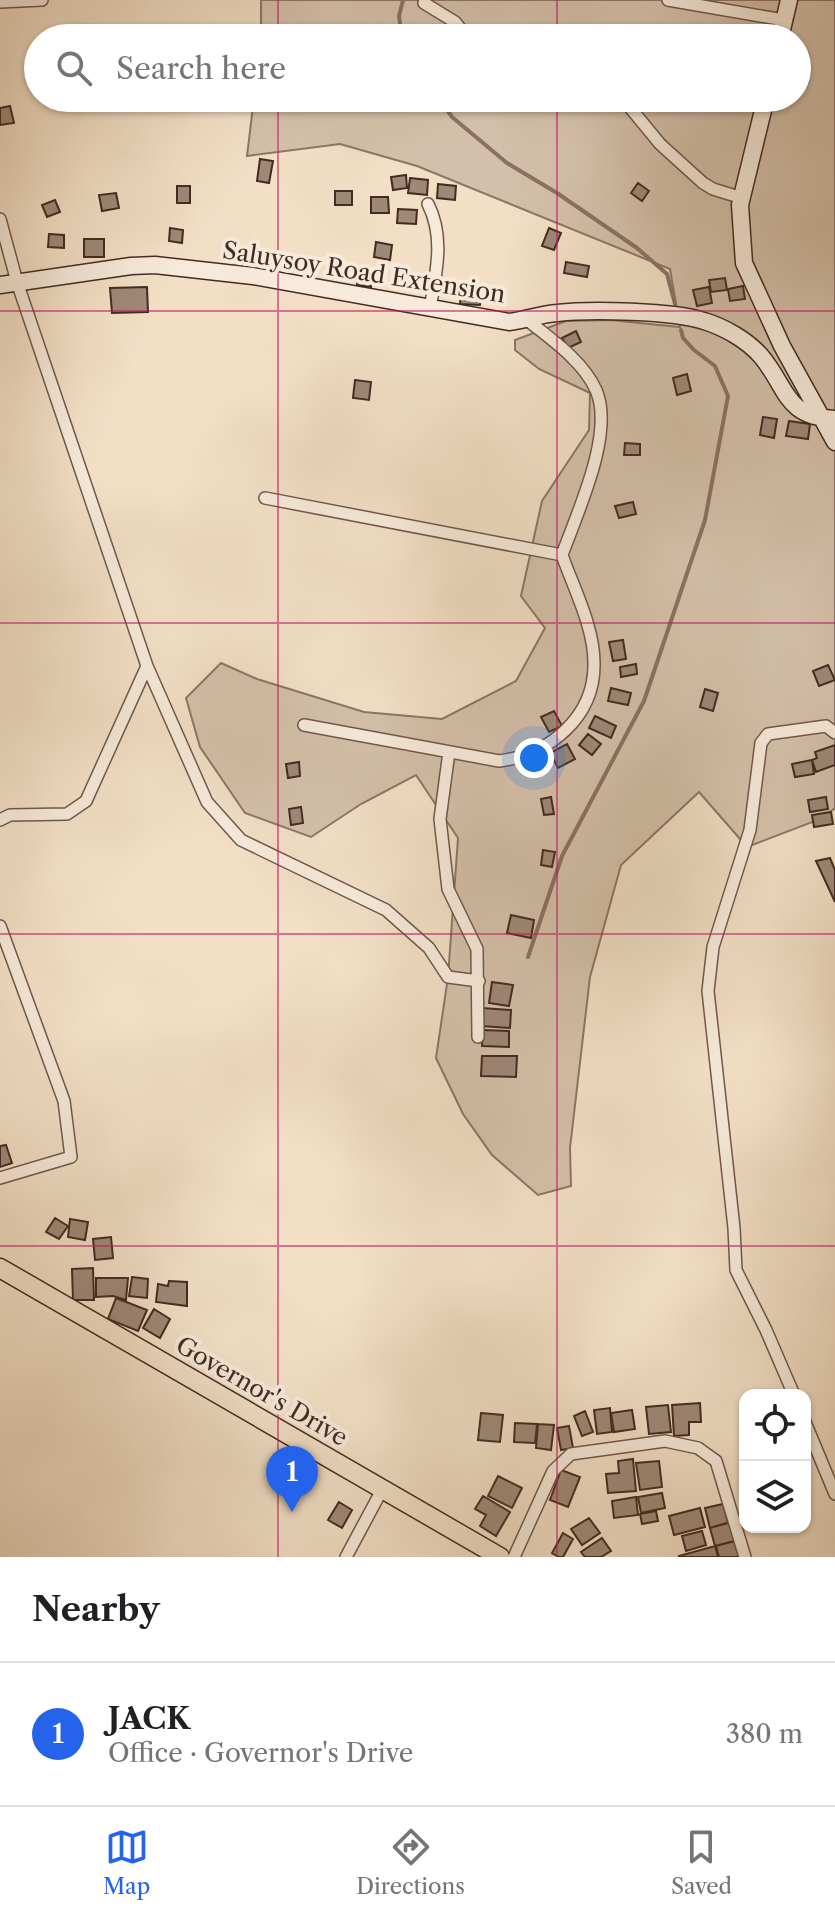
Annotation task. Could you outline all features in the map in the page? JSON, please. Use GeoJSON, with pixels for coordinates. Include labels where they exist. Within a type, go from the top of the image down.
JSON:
{"type":"FeatureCollection","features":[{"type":"Feature","properties":{"kind":"main road"},"geometry":{"type":"LineString","coordinates":[[783,24],[789,0]]}},
{"type":"Feature","properties":{"kind":"main road"},"geometry":{"type":"LineString","coordinates":[[763,112],[742,198],[744,263],[782,346],[830,418],[835,442]]}},
{"type":"Feature","properties":{"kind":"main road","name":"Saluysoy Road Extension"},"geometry":{"type":"LineString","coordinates":[[8,283],[155,265],[253,276],[509,322],[557,313],[596,312],[649,313],[703,320],[749,344],[762,357],[795,408],[830,418]]}},
{"type":"Feature","properties":{"kind":"main road","name":"Governor's Drive"},"geometry":{"type":"LineString","coordinates":[[0,1268],[500,1557]]}},
{"type":"Feature","properties":{"kind":"street"},"geometry":{"type":"LineString","coordinates":[[5,1],[42,0]]}},
{"type":"Feature","properties":{"kind":"street"},"geometry":{"type":"LineString","coordinates":[[668,0],[784,20]]}},
{"type":"Feature","properties":{"kind":"street"},"geometry":{"type":"LineString","coordinates":[[424,3],[457,24]]}},
{"type":"Feature","properties":{"kind":"street"},"geometry":{"type":"LineString","coordinates":[[634,112],[660,144],[703,183],[742,198]]}},
{"type":"Feature","properties":{"kind":"street"},"geometry":{"type":"LineString","coordinates":[[428,204],[438,227],[430,308]]}},
{"type":"Feature","properties":{"kind":"street"},"geometry":{"type":"LineString","coordinates":[[0,219],[8,283],[147,666],[207,802],[241,840],[386,910],[429,948],[448,977],[479,981]]}},
{"type":"Feature","properties":{"kind":"street"},"geometry":{"type":"LineString","coordinates":[[304,725],[499,761],[519,758],[563,735],[578,717],[590,691],[594,663],[587,623],[562,555],[587,486],[599,435],[601,410],[596,389],[580,366],[527,320]]}},
{"type":"Feature","properties":{"kind":"street"},"geometry":{"type":"LineString","coordinates":[[265,498],[562,555]]}},
{"type":"Feature","properties":{"kind":"street"},"geometry":{"type":"LineString","coordinates":[[0,820],[10,815],[67,814],[86,801],[147,666]]}},
{"type":"Feature","properties":{"kind":"street"},"geometry":{"type":"LineString","coordinates":[[791,1389],[736,1270],[708,991],[713,947],[750,830],[761,743],[768,734],[826,726],[835,733]]}},
{"type":"Feature","properties":{"kind":"street"},"geometry":{"type":"LineString","coordinates":[[449,752],[440,819],[448,889],[477,949],[478,1037]]}},
{"type":"Feature","properties":{"kind":"street"},"geometry":{"type":"LineString","coordinates":[[0,926],[64,1101],[71,1157],[0,1178]]}},
{"type":"Feature","properties":{"kind":"street"},"geometry":{"type":"LineString","coordinates":[[811,1436],[835,1494]]}},
{"type":"Feature","properties":{"kind":"street"},"geometry":{"type":"LineString","coordinates":[[514,1557],[553,1471],[571,1454],[665,1441],[698,1448],[716,1461],[745,1557]]}},
{"type":"Feature","properties":{"kind":"street"},"geometry":{"type":"LineString","coordinates":[[346,1557],[383,1488]]}},
{"type":"Feature","properties":{"kind":"shaded area"},"geometry":{"type":"Polygon","coordinates":[[[261,0],[835,0],[835,808],[823,818],[747,847],[699,792],[621,865],[590,977],[570,1148],[571,1186],[538,1195],[492,1155],[463,1114],[436,1058],[448,977],[458,838],[416,775],[361,804],[311,837],[245,813],[200,747],[186,698],[221,663],[257,679],[364,712],[442,719],[516,681],[545,628],[521,596],[542,501],[589,430],[590,393],[539,369],[515,350],[515,340],[566,321],[610,320],[680,327],[670,269],[417,166],[340,144],[247,156],[252,112],[811,112],[811,24],[261,24],[261,0]]]}},
{"type":"Feature","properties":{"kind":"building"},"geometry":{"type":"Polygon","coordinates":[[[10,106],[14,123],[0,125],[0,108],[10,106]]]}},
{"type":"Feature","properties":{"kind":"building"},"geometry":{"type":"Polygon","coordinates":[[[260,159],[273,161],[269,183],[257,181],[260,159]]]}},
{"type":"Feature","properties":{"kind":"building"},"geometry":{"type":"Polygon","coordinates":[[[406,175],[407,188],[393,190],[391,177],[406,175]]]}},
{"type":"Feature","properties":{"kind":"building"},"geometry":{"type":"Polygon","coordinates":[[[410,178],[428,180],[427,195],[408,193],[410,178]]]}},
{"type":"Feature","properties":{"kind":"building"},"geometry":{"type":"Polygon","coordinates":[[[638,183],[649,191],[642,201],[631,193],[638,183]]]}},
{"type":"Feature","properties":{"kind":"building"},"geometry":{"type":"Polygon","coordinates":[[[438,184],[456,186],[455,200],[437,198],[438,184]]]}},
{"type":"Feature","properties":{"kind":"building"},"geometry":{"type":"Polygon","coordinates":[[[177,186],[190,186],[190,203],[177,203],[177,186]]]}},
{"type":"Feature","properties":{"kind":"building"},"geometry":{"type":"Polygon","coordinates":[[[335,191],[352,191],[352,205],[335,205],[335,191]]]}},
{"type":"Feature","properties":{"kind":"building"},"geometry":{"type":"Polygon","coordinates":[[[116,193],[119,208],[102,211],[99,195],[116,193]]]}},
{"type":"Feature","properties":{"kind":"building"},"geometry":{"type":"Polygon","coordinates":[[[371,197],[388,197],[389,213],[371,213],[371,197]]]}},
{"type":"Feature","properties":{"kind":"building"},"geometry":{"type":"Polygon","coordinates":[[[55,200],[60,212],[47,217],[42,205],[55,200]]]}},
{"type":"Feature","properties":{"kind":"building"},"geometry":{"type":"Polygon","coordinates":[[[398,209],[417,210],[416,224],[397,223],[398,209]]]}},
{"type":"Feature","properties":{"kind":"building"},"geometry":{"type":"Polygon","coordinates":[[[170,228],[183,230],[182,243],[169,241],[170,228]]]}},
{"type":"Feature","properties":{"kind":"building"},"geometry":{"type":"Polygon","coordinates":[[[549,228],[561,233],[554,250],[542,246],[549,228]]]}},
{"type":"Feature","properties":{"kind":"building"},"geometry":{"type":"Polygon","coordinates":[[[49,234],[64,235],[64,248],[48,247],[49,234]]]}},
{"type":"Feature","properties":{"kind":"building"},"geometry":{"type":"Polygon","coordinates":[[[84,239],[104,239],[104,257],[84,257],[84,239]]]}},
{"type":"Feature","properties":{"kind":"building"},"geometry":{"type":"Polygon","coordinates":[[[376,242],[392,245],[390,260],[374,257],[376,242]]]}},
{"type":"Feature","properties":{"kind":"building"},"geometry":{"type":"Polygon","coordinates":[[[566,262],[589,266],[587,277],[564,273],[566,262]]]}},
{"type":"Feature","properties":{"kind":"building"},"geometry":{"type":"Polygon","coordinates":[[[360,267],[373,269],[371,287],[357,285],[360,267]]]}},
{"type":"Feature","properties":{"kind":"building"},"geometry":{"type":"Polygon","coordinates":[[[725,278],[727,290],[711,292],[709,280],[725,278]]]}},
{"type":"Feature","properties":{"kind":"building"},"geometry":{"type":"Polygon","coordinates":[[[462,285],[482,287],[480,305],[460,304],[462,285]]]}},
{"type":"Feature","properties":{"kind":"building"},"geometry":{"type":"Polygon","coordinates":[[[743,286],[745,299],[730,301],[728,289],[743,286]]]}},
{"type":"Feature","properties":{"kind":"building"},"geometry":{"type":"Polygon","coordinates":[[[147,287],[148,312],[112,313],[110,288],[147,287]]]}},
{"type":"Feature","properties":{"kind":"building"},"geometry":{"type":"Polygon","coordinates":[[[709,287],[712,303],[697,306],[693,290],[709,287]]]}},
{"type":"Feature","properties":{"kind":"building"},"geometry":{"type":"Polygon","coordinates":[[[576,331],[581,342],[568,348],[562,338],[576,331]]]}},
{"type":"Feature","properties":{"kind":"building"},"geometry":{"type":"Polygon","coordinates":[[[687,374],[691,391],[677,395],[673,378],[687,374]]]}},
{"type":"Feature","properties":{"kind":"building"},"geometry":{"type":"Polygon","coordinates":[[[355,380],[371,382],[369,400],[353,398],[355,380]]]}},
{"type":"Feature","properties":{"kind":"building"},"geometry":{"type":"Polygon","coordinates":[[[763,417],[777,419],[774,438],[760,435],[763,417]]]}},
{"type":"Feature","properties":{"kind":"building"},"geometry":{"type":"Polygon","coordinates":[[[789,421],[810,424],[808,439],[786,436],[789,421]]]}},
{"type":"Feature","properties":{"kind":"building"},"geometry":{"type":"Polygon","coordinates":[[[625,443],[640,444],[640,455],[624,455],[625,443]]]}},
{"type":"Feature","properties":{"kind":"building"},"geometry":{"type":"Polygon","coordinates":[[[633,502],[636,514],[619,518],[615,506],[633,502]]]}},
{"type":"Feature","properties":{"kind":"building"},"geometry":{"type":"Polygon","coordinates":[[[623,640],[626,659],[613,661],[609,642],[623,640]]]}},
{"type":"Feature","properties":{"kind":"building"},"geometry":{"type":"Polygon","coordinates":[[[636,664],[637,674],[621,677],[620,667],[636,664]]]}},
{"type":"Feature","properties":{"kind":"building"},"geometry":{"type":"Polygon","coordinates":[[[828,665],[835,680],[819,686],[813,671],[828,665]]]}},
{"type":"Feature","properties":{"kind":"building"},"geometry":{"type":"Polygon","coordinates":[[[611,688],[631,693],[628,705],[608,701],[611,688]]]}},
{"type":"Feature","properties":{"kind":"building"},"geometry":{"type":"Polygon","coordinates":[[[705,689],[718,693],[713,711],[700,707],[705,689]]]}},
{"type":"Feature","properties":{"kind":"building"},"geometry":{"type":"Polygon","coordinates":[[[554,711],[562,726],[549,732],[541,717],[554,711]]]}},
{"type":"Feature","properties":{"kind":"building"},"geometry":{"type":"Polygon","coordinates":[[[595,716],[616,726],[611,738],[589,728],[595,716]]]}},
{"type":"Feature","properties":{"kind":"building"},"geometry":{"type":"Polygon","coordinates":[[[588,734],[601,744],[592,755],[579,745],[588,734]]]}},
{"type":"Feature","properties":{"kind":"building"},"geometry":{"type":"Polygon","coordinates":[[[567,744],[575,759],[558,768],[550,753],[567,744]]]}},
{"type":"Feature","properties":{"kind":"building"},"geometry":{"type":"Polygon","coordinates":[[[835,745],[835,765],[816,772],[812,760],[817,758],[815,752],[835,745]]]}},
{"type":"Feature","properties":{"kind":"building"},"geometry":{"type":"Polygon","coordinates":[[[812,760],[814,774],[795,777],[792,764],[812,760]]]}},
{"type":"Feature","properties":{"kind":"building"},"geometry":{"type":"Polygon","coordinates":[[[299,762],[300,776],[288,778],[286,764],[299,762]]]}},
{"type":"Feature","properties":{"kind":"building"},"geometry":{"type":"Polygon","coordinates":[[[551,797],[554,814],[544,815],[541,799],[551,797]]]}},
{"type":"Feature","properties":{"kind":"building"},"geometry":{"type":"Polygon","coordinates":[[[826,797],[828,809],[810,812],[808,800],[826,797]]]}},
{"type":"Feature","properties":{"kind":"building"},"geometry":{"type":"Polygon","coordinates":[[[301,807],[303,823],[291,825],[289,809],[301,807]]]}},
{"type":"Feature","properties":{"kind":"building"},"geometry":{"type":"Polygon","coordinates":[[[831,812],[833,824],[814,827],[812,815],[831,812]]]}},
{"type":"Feature","properties":{"kind":"building"},"geometry":{"type":"Polygon","coordinates":[[[543,850],[555,852],[552,867],[541,865],[543,850]]]}},
{"type":"Feature","properties":{"kind":"building"},"geometry":{"type":"Polygon","coordinates":[[[830,858],[835,870],[835,902],[816,861],[830,858]]]}},
{"type":"Feature","properties":{"kind":"building"},"geometry":{"type":"Polygon","coordinates":[[[511,915],[534,920],[531,938],[507,933],[511,915]]]}},
{"type":"Feature","properties":{"kind":"building"},"geometry":{"type":"Polygon","coordinates":[[[492,982],[513,985],[509,1006],[489,1003],[492,982]]]}},
{"type":"Feature","properties":{"kind":"building"},"geometry":{"type":"Polygon","coordinates":[[[482,1008],[511,1010],[510,1028],[481,1026],[482,1008]]]}},
{"type":"Feature","properties":{"kind":"building"},"geometry":{"type":"Polygon","coordinates":[[[483,1030],[509,1031],[509,1047],[482,1046],[483,1030]]]}},
{"type":"Feature","properties":{"kind":"building"},"geometry":{"type":"Polygon","coordinates":[[[482,1056],[517,1056],[516,1077],[481,1076],[482,1056]]]}},
{"type":"Feature","properties":{"kind":"building"},"geometry":{"type":"Polygon","coordinates":[[[6,1145],[12,1163],[0,1167],[0,1146],[6,1145]]]}},
{"type":"Feature","properties":{"kind":"building"},"geometry":{"type":"Polygon","coordinates":[[[55,1218],[68,1226],[59,1239],[46,1232],[55,1218]]]}},
{"type":"Feature","properties":{"kind":"building"},"geometry":{"type":"Polygon","coordinates":[[[70,1219],[88,1222],[85,1240],[68,1237],[70,1219]]]}},
{"type":"Feature","properties":{"kind":"building"},"geometry":{"type":"Polygon","coordinates":[[[111,1237],[113,1258],[95,1260],[93,1239],[111,1237]]]}},
{"type":"Feature","properties":{"kind":"building"},"geometry":{"type":"Polygon","coordinates":[[[93,1268],[94,1300],[73,1300],[72,1269],[93,1268]]]}},
{"type":"Feature","properties":{"kind":"building"},"geometry":{"type":"Polygon","coordinates":[[[132,1277],[148,1279],[147,1298],[129,1296],[132,1277]]]}},
{"type":"Feature","properties":{"kind":"building"},"geometry":{"type":"Polygon","coordinates":[[[96,1278],[128,1278],[126,1300],[113,1296],[96,1297],[96,1278]]]}},
{"type":"Feature","properties":{"kind":"building"},"geometry":{"type":"Polygon","coordinates":[[[169,1281],[187,1282],[187,1306],[156,1302],[158,1284],[168,1286],[169,1281]]]}},
{"type":"Feature","properties":{"kind":"building"},"geometry":{"type":"Polygon","coordinates":[[[116,1298],[147,1310],[138,1331],[108,1319],[116,1298]]]}},
{"type":"Feature","properties":{"kind":"building"},"geometry":{"type":"Polygon","coordinates":[[[154,1309],[170,1319],[160,1338],[143,1328],[154,1309]]]}},
{"type":"Feature","properties":{"kind":"building"},"geometry":{"type":"Polygon","coordinates":[[[700,1403],[701,1422],[689,1422],[689,1435],[674,1436],[672,1405],[700,1403]]]}},
{"type":"Feature","properties":{"kind":"building"},"geometry":{"type":"Polygon","coordinates":[[[668,1405],[671,1432],[649,1434],[646,1407],[668,1405]]]}},
{"type":"Feature","properties":{"kind":"building"},"geometry":{"type":"Polygon","coordinates":[[[610,1408],[612,1432],[597,1434],[594,1410],[610,1408]]]}},
{"type":"Feature","properties":{"kind":"building"},"geometry":{"type":"Polygon","coordinates":[[[632,1410],[635,1429],[614,1432],[611,1413],[632,1410]]]}},
{"type":"Feature","properties":{"kind":"building"},"geometry":{"type":"Polygon","coordinates":[[[585,1411],[593,1432],[582,1436],[574,1416],[585,1411]]]}},
{"type":"Feature","properties":{"kind":"building"},"geometry":{"type":"Polygon","coordinates":[[[481,1413],[503,1415],[500,1442],[478,1440],[481,1413]]]}},
{"type":"Feature","properties":{"kind":"building"},"geometry":{"type":"Polygon","coordinates":[[[515,1423],[537,1424],[535,1443],[514,1442],[515,1423]]]}},
{"type":"Feature","properties":{"kind":"building"},"geometry":{"type":"Polygon","coordinates":[[[538,1424],[554,1425],[551,1450],[536,1448],[538,1424]]]}},
{"type":"Feature","properties":{"kind":"building"},"geometry":{"type":"Polygon","coordinates":[[[569,1426],[573,1448],[561,1450],[557,1428],[569,1426]]]}},
{"type":"Feature","properties":{"kind":"building"},"geometry":{"type":"Polygon","coordinates":[[[633,1459],[636,1491],[608,1493],[606,1474],[619,1473],[618,1461],[633,1459]]]}},
{"type":"Feature","properties":{"kind":"building"},"geometry":{"type":"Polygon","coordinates":[[[659,1461],[662,1487],[640,1490],[636,1463],[659,1461]]]}},
{"type":"Feature","properties":{"kind":"building"},"geometry":{"type":"Polygon","coordinates":[[[561,1470],[580,1477],[568,1507],[550,1500],[561,1470]]]}},
{"type":"Feature","properties":{"kind":"building"},"geometry":{"type":"Polygon","coordinates":[[[498,1476],[522,1488],[512,1508],[488,1496],[498,1476]]]}},
{"type":"Feature","properties":{"kind":"building"},"geometry":{"type":"Polygon","coordinates":[[[662,1493],[665,1508],[641,1513],[638,1497],[662,1493]]]}},
{"type":"Feature","properties":{"kind":"building"},"geometry":{"type":"Polygon","coordinates":[[[483,1496],[510,1512],[496,1536],[480,1526],[486,1515],[475,1509],[483,1496]]]}},
{"type":"Feature","properties":{"kind":"building"},"geometry":{"type":"Polygon","coordinates":[[[636,1497],[638,1515],[614,1518],[612,1501],[636,1497]]]}},
{"type":"Feature","properties":{"kind":"building"},"geometry":{"type":"Polygon","coordinates":[[[339,1502],[352,1510],[342,1528],[328,1520],[339,1502]]]}},
{"type":"Feature","properties":{"kind":"building"},"geometry":{"type":"Polygon","coordinates":[[[723,1504],[728,1523],[710,1528],[705,1508],[723,1504]]]}},
{"type":"Feature","properties":{"kind":"building"},"geometry":{"type":"Polygon","coordinates":[[[700,1508],[705,1527],[674,1535],[669,1516],[700,1508]]]}},
{"type":"Feature","properties":{"kind":"building"},"geometry":{"type":"Polygon","coordinates":[[[656,1511],[658,1521],[642,1524],[640,1514],[656,1511]]]}},
{"type":"Feature","properties":{"kind":"building"},"geometry":{"type":"Polygon","coordinates":[[[589,1518],[600,1533],[582,1545],[571,1529],[589,1518]]]}},
{"type":"Feature","properties":{"kind":"building"},"geometry":{"type":"Polygon","coordinates":[[[730,1522],[735,1541],[715,1546],[710,1528],[730,1522]]]}},
{"type":"Feature","properties":{"kind":"building"},"geometry":{"type":"Polygon","coordinates":[[[702,1531],[706,1545],[686,1551],[682,1536],[702,1531]]]}},
{"type":"Feature","properties":{"kind":"building"},"geometry":{"type":"Polygon","coordinates":[[[563,1533],[573,1539],[563,1557],[559,1557],[552,1553],[563,1533]]]}},
{"type":"Feature","properties":{"kind":"building"},"geometry":{"type":"Polygon","coordinates":[[[602,1538],[611,1551],[601,1557],[585,1557],[581,1552],[602,1538]]]}},
{"type":"Feature","properties":{"kind":"building"},"geometry":{"type":"Polygon","coordinates":[[[734,1541],[739,1557],[719,1557],[716,1546],[734,1541]]]}},
{"type":"Feature","properties":{"kind":"building"},"geometry":{"type":"Polygon","coordinates":[[[715,1546],[718,1557],[679,1557],[679,1556],[715,1546]]]}},
{"type":"Feature","properties":{"kind":"waterway"},"geometry":{"type":"LineString","coordinates":[[400,24],[403,0]]}},
{"type":"Feature","properties":{"kind":"waterway"},"geometry":{"type":"LineString","coordinates":[[449,112],[507,163],[637,248],[667,274],[675,304]]}},
{"type":"Feature","properties":{"kind":"waterway"},"geometry":{"type":"LineString","coordinates":[[528,957],[562,856],[644,701],[705,520],[728,396],[715,366],[694,350],[683,338],[681,330]]}},
{"type":"Feature","properties":{"kind":"place","name":"JACK"},"geometry":{"type":"Point","coordinates":[292,1512]}}]}
